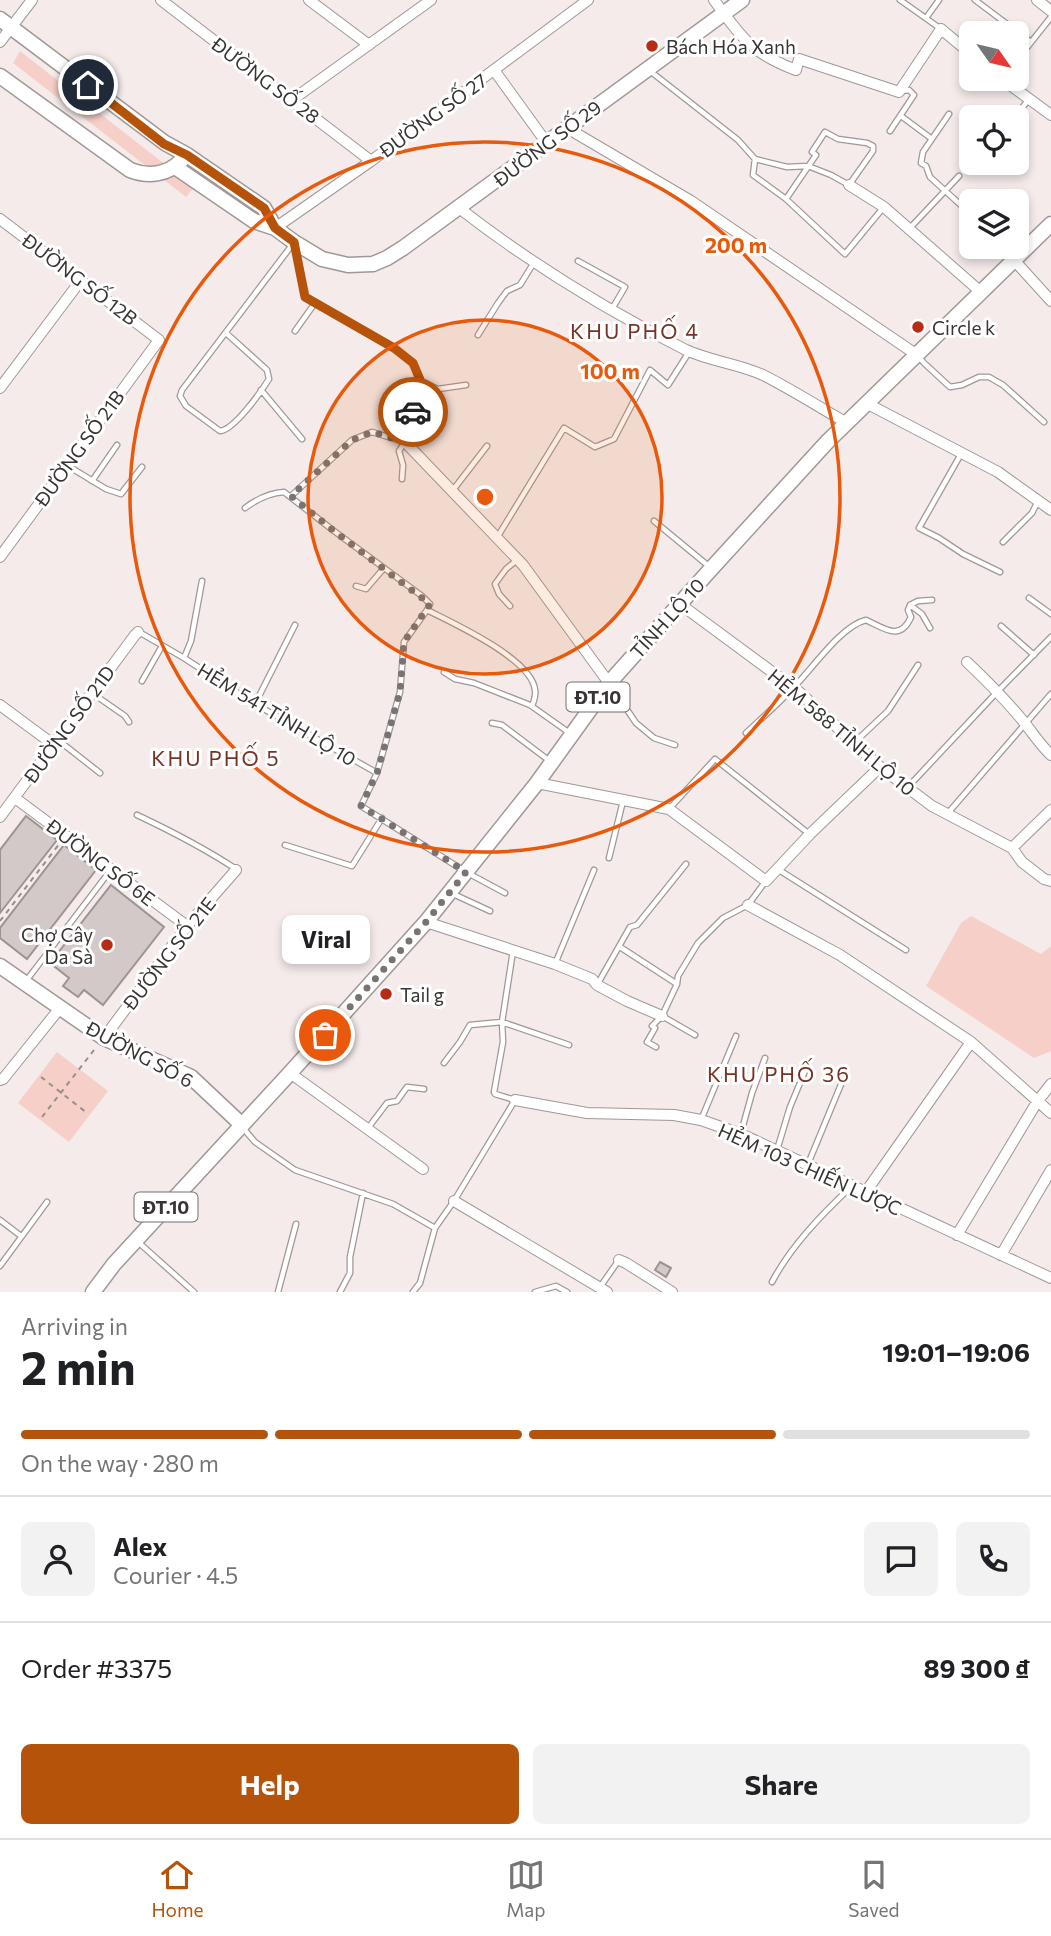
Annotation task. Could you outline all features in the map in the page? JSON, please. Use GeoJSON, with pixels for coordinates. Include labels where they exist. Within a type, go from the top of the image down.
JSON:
{"type":"FeatureCollection","features":[{"type":"Feature","properties":{"kind":"street"},"geometry":{"type":"LineString","coordinates":[[0,42],[6,24],[32,0]]}},
{"type":"Feature","properties":{"kind":"street","name":"ĐƯỜNG SỐ 28"},"geometry":{"type":"LineString","coordinates":[[161,0],[371,161]]}},
{"type":"Feature","properties":{"kind":"street"},"geometry":{"type":"LineString","coordinates":[[309,0],[369,45]]}},
{"type":"Feature","properties":{"kind":"street"},"geometry":{"type":"LineString","coordinates":[[292,100],[432,0]]}},
{"type":"Feature","properties":{"kind":"street","name":"ĐƯỜNG SỐ 27"},"geometry":{"type":"LineString","coordinates":[[275,228],[371,161],[588,0]]}},
{"type":"Feature","properties":{"kind":"street"},"geometry":{"type":"LineString","coordinates":[[715,0],[742,37],[755,50],[774,62],[796,70],[799,59],[898,92],[941,29],[959,44]]}},
{"type":"Feature","properties":{"kind":"street","name":"ĐƯỜNG SỐ 29"},"geometry":{"type":"LineString","coordinates":[[294,242],[322,259],[344,264],[366,265],[394,254],[742,0]]}},
{"type":"Feature","properties":{"kind":"street"},"geometry":{"type":"LineString","coordinates":[[1037,0],[1051,11]]}},
{"type":"Feature","properties":{"kind":"street"},"geometry":{"type":"LineString","coordinates":[[6,24],[164,144],[187,155],[264,208],[275,228]]}},
{"type":"Feature","properties":{"kind":"street"},"geometry":{"type":"LineString","coordinates":[[494,70],[546,142]]}},
{"type":"Feature","properties":{"kind":"street"},"geometry":{"type":"LineString","coordinates":[[0,76],[130,170],[148,174],[165,171],[175,167],[187,155]]}},
{"type":"Feature","properties":{"kind":"street"},"geometry":{"type":"LineString","coordinates":[[1019,91],[1051,114]]}},
{"type":"Feature","properties":{"kind":"street"},"geometry":{"type":"LineString","coordinates":[[566,128],[691,201],[917,355]]}},
{"type":"Feature","properties":{"kind":"street"},"geometry":{"type":"LineString","coordinates":[[175,167],[254,221],[275,228],[294,242]]}},
{"type":"Feature","properties":{"kind":"street"},"geometry":{"type":"LineString","coordinates":[[849,185],[884,207],[982,293]]}},
{"type":"Feature","properties":{"kind":"street"},"geometry":{"type":"LineString","coordinates":[[459,208],[534,263],[612,310],[690,351],[761,374],[847,423]]}},
{"type":"Feature","properties":{"kind":"street","name":"ĐƯỜNG SỐ 12B"},"geometry":{"type":"LineString","coordinates":[[0,219],[159,340]]}},
{"type":"Feature","properties":{"kind":"street","name":"ĐT.10"},"geometry":{"type":"LineString","coordinates":[[982,293],[1051,224]]}},
{"type":"Feature","properties":{"kind":"street"},"geometry":{"type":"LineString","coordinates":[[1014,260],[1051,301]]}},
{"type":"Feature","properties":{"kind":"street"},"geometry":{"type":"LineString","coordinates":[[0,388],[81,280]]}},
{"type":"Feature","properties":{"kind":"street","name":"TỈNH LỘ 10"},"geometry":{"type":"LineString","coordinates":[[241,1124],[426,922],[537,783],[609,683],[866,403],[982,293]]}},
{"type":"Feature","properties":{"kind":"street","name":"ĐƯỜNG SỐ 21B"},"geometry":{"type":"LineString","coordinates":[[0,557],[159,340]]}},
{"type":"Feature","properties":{"kind":"street"},"geometry":{"type":"LineString","coordinates":[[866,403],[998,472],[1051,510]]}},
{"type":"Feature","properties":{"kind":"street"},"geometry":{"type":"LineString","coordinates":[[405,442],[518,559],[609,683]]}},
{"type":"Feature","properties":{"kind":"street","name":"HẺM 588 TỈNH LỘ 10"},"geometry":{"type":"LineString","coordinates":[[680,604],[794,687],[880,767],[932,806],[1012,848],[1022,862],[1044,879],[1051,881]]}},
{"type":"Feature","properties":{"kind":"street","name":"ĐƯỜNG SỐ 21D"},"geometry":{"type":"LineString","coordinates":[[0,817],[138,632]]}},
{"type":"Feature","properties":{"kind":"street"},"geometry":{"type":"LineString","coordinates":[[967,662],[998,691],[1039,744],[1051,755]]}},
{"type":"Feature","properties":{"kind":"street"},"geometry":{"type":"LineString","coordinates":[[0,705],[56,743]]}},
{"type":"Feature","properties":{"kind":"street"},"geometry":{"type":"LineString","coordinates":[[537,783],[669,809],[766,881],[810,834],[880,767]]}},
{"type":"Feature","properties":{"kind":"street","name":"ĐƯỜNG SỐ 6E"},"geometry":{"type":"LineString","coordinates":[[15,798],[187,926]]}},
{"type":"Feature","properties":{"kind":"street"},"geometry":{"type":"LineString","coordinates":[[1012,848],[1051,810]]}},
{"type":"Feature","properties":{"kind":"street","name":"ĐƯỜNG SỐ 21E"},"geometry":{"type":"LineString","coordinates":[[104,1038],[187,926],[236,870]]}},
{"type":"Feature","properties":{"kind":"street"},"geometry":{"type":"LineString","coordinates":[[748,905],[840,955],[971,1042],[1051,1113]]}},
{"type":"Feature","properties":{"kind":"street"},"geometry":{"type":"LineString","coordinates":[[426,922],[555,964],[592,979],[597,985],[627,1001],[662,1016]]}},
{"type":"Feature","properties":{"kind":"street","name":"ĐƯỜNG SỐ 6"},"geometry":{"type":"LineString","coordinates":[[0,966],[104,1038],[191,1077],[241,1124]]}},
{"type":"Feature","properties":{"kind":"street"},"geometry":{"type":"LineString","coordinates":[[0,1080],[60,1008]]}},
{"type":"Feature","properties":{"kind":"street"},"geometry":{"type":"LineString","coordinates":[[865,1193],[971,1042]]}},
{"type":"Feature","properties":{"kind":"street"},"geometry":{"type":"LineString","coordinates":[[290,1073],[423,1169]]}},
{"type":"Feature","properties":{"kind":"street"},"geometry":{"type":"LineString","coordinates":[[957,1235],[1037,1102],[1051,1084]]}},
{"type":"Feature","properties":{"kind":"street","name":"HẺM 103 CHIẾN LƯỢC"},"geometry":{"type":"LineString","coordinates":[[515,1100],[587,1113],[674,1115],[741,1134],[1051,1278]]}},
{"type":"Feature","properties":{"kind":"street","name":"ĐT.10"},"geometry":{"type":"LineString","coordinates":[[93,1292],[114,1264],[241,1124]]}},
{"type":"Feature","properties":{"kind":"street"},"geometry":{"type":"LineString","coordinates":[[1001,1255],[1051,1170]]}},
{"type":"Feature","properties":{"kind":"street"},"geometry":{"type":"LineString","coordinates":[[454,1201],[603,1290]]}},
{"type":"Feature","properties":{"kind":"street"},"geometry":{"type":"LineString","coordinates":[[619,1260],[672,1292]]}},
{"type":"Feature","properties":{"kind":"lane"},"geometry":{"type":"LineString","coordinates":[[900,0],[941,29]]}},
{"type":"Feature","properties":{"kind":"lane"},"geometry":{"type":"LineString","coordinates":[[926,18],[939,0]]}},
{"type":"Feature","properties":{"kind":"lane"},"geometry":{"type":"LineString","coordinates":[[975,0],[1031,42]]}},
{"type":"Feature","properties":{"kind":"lane"},"geometry":{"type":"LineString","coordinates":[[1029,45],[1051,17]]}},
{"type":"Feature","properties":{"kind":"lane"},"geometry":{"type":"LineString","coordinates":[[647,69],[738,140],[755,159],[787,167],[808,166],[849,185],[873,151],[873,146],[838,139],[825,132],[812,152],[816,155],[808,166],[786,199]]}},
{"type":"Feature","properties":{"kind":"lane"},"geometry":{"type":"LineString","coordinates":[[890,131],[914,93],[905,89],[898,92]]}},
{"type":"Feature","properties":{"kind":"lane"},"geometry":{"type":"LineString","coordinates":[[1025,105],[1030,99]]}},
{"type":"Feature","properties":{"kind":"lane"},"geometry":{"type":"LineString","coordinates":[[949,114],[923,152],[921,163],[926,166],[930,177],[959,203]]}},
{"type":"Feature","properties":{"kind":"lane"},"geometry":{"type":"LineString","coordinates":[[901,117],[932,139]]}},
{"type":"Feature","properties":{"kind":"lane"},"geometry":{"type":"LineString","coordinates":[[755,159],[753,175],[786,199],[845,254],[884,207]]}},
{"type":"Feature","properties":{"kind":"lane"},"geometry":{"type":"LineString","coordinates":[[909,229],[959,176]]}},
{"type":"Feature","properties":{"kind":"lane"},"geometry":{"type":"LineString","coordinates":[[294,242],[305,297],[394,348],[413,363],[421,382],[405,442],[399,452],[403,465],[402,479]]}},
{"type":"Feature","properties":{"kind":"lane"},"geometry":{"type":"LineString","coordinates":[[226,333],[267,370],[269,379],[235,424],[220,431],[186,406],[180,396],[182,390],[294,242]]}},
{"type":"Feature","properties":{"kind":"lane"},"geometry":{"type":"LineString","coordinates":[[578,261],[625,287],[612,310]]}},
{"type":"Feature","properties":{"kind":"lane"},"geometry":{"type":"LineString","coordinates":[[478,335],[498,303],[508,292],[520,285],[534,263]]}},
{"type":"Feature","properties":{"kind":"lane"},"geometry":{"type":"LineString","coordinates":[[295,331],[315,303]]}},
{"type":"Feature","properties":{"kind":"lane"},"geometry":{"type":"LineString","coordinates":[[497,539],[564,428],[595,447],[614,439],[650,370],[668,385],[690,351]]}},
{"type":"Feature","properties":{"kind":"lane"},"geometry":{"type":"LineString","coordinates":[[917,355],[950,387],[962,386],[979,377],[989,377],[1044,422]]}},
{"type":"Feature","properties":{"kind":"lane"},"geometry":{"type":"LineString","coordinates":[[421,382],[438,389],[466,385]]}},
{"type":"Feature","properties":{"kind":"lane"},"geometry":{"type":"LineString","coordinates":[[261,390],[302,439]]}},
{"type":"Feature","properties":{"kind":"lane"},"geometry":{"type":"LineString","coordinates":[[291,496],[352,440],[372,432],[405,442]]}},
{"type":"Feature","properties":{"kind":"lane"},"geometry":{"type":"LineString","coordinates":[[92,481],[117,445]]}},
{"type":"Feature","properties":{"kind":"lane"},"geometry":{"type":"LineString","coordinates":[[452,491],[487,446]]}},
{"type":"Feature","properties":{"kind":"lane"},"geometry":{"type":"LineString","coordinates":[[961,453],[919,528],[1000,572]]}},
{"type":"Feature","properties":{"kind":"lane"},"geometry":{"type":"LineString","coordinates":[[67,466],[106,489],[121,494],[142,467]]}},
{"type":"Feature","properties":{"kind":"lane"},"geometry":{"type":"LineString","coordinates":[[244,508],[272,493],[284,492],[430,604],[404,642],[400,692],[377,773]]}},
{"type":"Feature","properties":{"kind":"lane"},"geometry":{"type":"LineString","coordinates":[[1003,542],[1031,513],[1038,501]]}},
{"type":"Feature","properties":{"kind":"lane"},"geometry":{"type":"LineString","coordinates":[[654,521],[711,569]]}},
{"type":"Feature","properties":{"kind":"lane"},"geometry":{"type":"LineString","coordinates":[[510,606],[499,594],[495,584],[518,559]]}},
{"type":"Feature","properties":{"kind":"lane"},"geometry":{"type":"LineString","coordinates":[[356,586],[366,589],[384,568]]}},
{"type":"Feature","properties":{"kind":"lane"},"geometry":{"type":"LineString","coordinates":[[184,659],[191,641],[202,581]]}},
{"type":"Feature","properties":{"kind":"lane"},"geometry":{"type":"LineString","coordinates":[[1029,598],[1051,614]]}},
{"type":"Feature","properties":{"kind":"lane"},"geometry":{"type":"LineString","coordinates":[[746,733],[794,687],[846,629],[866,620],[888,631],[899,631],[907,626],[911,617],[908,610],[910,605],[918,601],[932,600]]}},
{"type":"Feature","properties":{"kind":"lane"},"geometry":{"type":"LineString","coordinates":[[910,605],[922,614],[930,628]]}},
{"type":"Feature","properties":{"kind":"lane"},"geometry":{"type":"LineString","coordinates":[[427,610],[495,646],[524,671],[533,682],[536,692],[532,706]]}},
{"type":"Feature","properties":{"kind":"lane"},"geometry":{"type":"LineString","coordinates":[[254,704],[295,625]]}},
{"type":"Feature","properties":{"kind":"lane"},"geometry":{"type":"LineString","coordinates":[[1001,626],[1034,655]]}},
{"type":"Feature","properties":{"kind":"lane","name":"HẺM 541 TỈNH LỘ 10"},"geometry":{"type":"LineString","coordinates":[[138,632],[254,704],[377,773],[361,806],[466,872],[505,893]]}},
{"type":"Feature","properties":{"kind":"lane"},"geometry":{"type":"LineString","coordinates":[[908,788],[1051,637]]}},
{"type":"Feature","properties":{"kind":"lane"},"geometry":{"type":"LineString","coordinates":[[142,681],[162,646]]}},
{"type":"Feature","properties":{"kind":"lane"},"geometry":{"type":"LineString","coordinates":[[854,743],[888,711],[918,665]]}},
{"type":"Feature","properties":{"kind":"lane"},"geometry":{"type":"LineString","coordinates":[[444,672],[455,679],[474,683],[532,706],[572,734]]}},
{"type":"Feature","properties":{"kind":"lane"},"geometry":{"type":"LineString","coordinates":[[609,683],[636,723],[654,738],[676,745]]}},
{"type":"Feature","properties":{"kind":"lane"},"geometry":{"type":"LineString","coordinates":[[91,692],[125,716],[129,722]]}},
{"type":"Feature","properties":{"kind":"lane"},"geometry":{"type":"LineString","coordinates":[[947,814],[1051,694]]}},
{"type":"Feature","properties":{"kind":"lane"},"geometry":{"type":"LineString","coordinates":[[492,723],[502,725],[552,762]]}},
{"type":"Feature","properties":{"kind":"lane"},"geometry":{"type":"LineString","coordinates":[[56,743],[100,773]]}},
{"type":"Feature","properties":{"kind":"lane"},"geometry":{"type":"LineString","coordinates":[[669,809],[715,759],[810,834]]}},
{"type":"Feature","properties":{"kind":"lane"},"geometry":{"type":"LineString","coordinates":[[609,858],[623,800]]}},
{"type":"Feature","properties":{"kind":"lane"},"geometry":{"type":"LineString","coordinates":[[137,815],[214,855],[236,870]]}},
{"type":"Feature","properties":{"kind":"lane"},"geometry":{"type":"LineString","coordinates":[[285,845],[352,866],[382,818]]}},
{"type":"Feature","properties":{"kind":"lane"},"geometry":{"type":"LineString","coordinates":[[597,985],[630,927],[637,925],[686,864]]}},
{"type":"Feature","properties":{"kind":"lane"},"geometry":{"type":"LineString","coordinates":[[778,869],[906,950]]}},
{"type":"Feature","properties":{"kind":"lane"},"geometry":{"type":"LineString","coordinates":[[24,984],[111,870]]}},
{"type":"Feature","properties":{"kind":"lane"},"geometry":{"type":"LineString","coordinates":[[555,964],[594,870]]}},
{"type":"Feature","properties":{"kind":"lane"},"geometry":{"type":"LineString","coordinates":[[656,1047],[647,1042],[655,1028],[652,1026],[662,1016],[678,976],[698,943],[723,918],[748,905],[766,881]]}},
{"type":"Feature","properties":{"kind":"lane"},"geometry":{"type":"LineString","coordinates":[[450,892],[490,911]]}},
{"type":"Feature","properties":{"kind":"lane"},"geometry":{"type":"LineString","coordinates":[[620,947],[677,984]]}},
{"type":"Feature","properties":{"kind":"lane"},"geometry":{"type":"LineString","coordinates":[[413,1292],[420,1283],[435,1228],[515,1100],[494,1092],[503,1042],[502,1022],[513,951]]}},
{"type":"Feature","properties":{"kind":"lane"},"geometry":{"type":"LineString","coordinates":[[662,1016],[695,1035]]}},
{"type":"Feature","properties":{"kind":"lane"},"geometry":{"type":"LineString","coordinates":[[444,1063],[470,1025],[502,1022],[569,1045]]}},
{"type":"Feature","properties":{"kind":"lane"},"geometry":{"type":"LineString","coordinates":[[701,1121],[736,1036]]}},
{"type":"Feature","properties":{"kind":"lane"},"geometry":{"type":"LineString","coordinates":[[741,1134],[765,1058]]}},
{"type":"Feature","properties":{"kind":"lane"},"geometry":{"type":"LineString","coordinates":[[777,1151],[790,1107],[805,1072]]}},
{"type":"Feature","properties":{"kind":"lane"},"geometry":{"type":"LineString","coordinates":[[807,1165],[842,1082]]}},
{"type":"Feature","properties":{"kind":"lane"},"geometry":{"type":"LineString","coordinates":[[367,1129],[387,1103],[397,1101],[407,1087],[425,1089]]}},
{"type":"Feature","properties":{"kind":"lane"},"geometry":{"type":"LineString","coordinates":[[241,1124],[255,1142],[295,1170],[393,1203],[435,1228]]}},
{"type":"Feature","properties":{"kind":"lane"},"geometry":{"type":"LineString","coordinates":[[772,1282],[793,1250],[836,1201],[853,1186]]}},
{"type":"Feature","properties":{"kind":"lane"},"geometry":{"type":"LineString","coordinates":[[340,1292],[350,1273],[350,1257],[363,1193]]}},
{"type":"Feature","properties":{"kind":"lane"},"geometry":{"type":"LineString","coordinates":[[0,1266],[47,1202]]}},
{"type":"Feature","properties":{"kind":"lane"},"geometry":{"type":"LineString","coordinates":[[0,1220],[21,1236]]}},
{"type":"Feature","properties":{"kind":"lane"},"geometry":{"type":"LineString","coordinates":[[278,1292],[296,1224]]}},
{"type":"Feature","properties":{"kind":"lane"},"geometry":{"type":"LineString","coordinates":[[136,1240],[194,1292]]}},
{"type":"Feature","properties":{"kind":"lane"},"geometry":{"type":"LineString","coordinates":[[603,1290],[619,1260]]}},
{"type":"Feature","properties":{"kind":"lane"},"geometry":{"type":"LineString","coordinates":[[536,1292],[556,1286],[567,1292]]}},
{"type":"Feature","properties":{"kind":"path"},"geometry":{"type":"LineString","coordinates":[[0,921],[62,840]]}},
{"type":"Feature","properties":{"kind":"path"},"geometry":{"type":"LineString","coordinates":[[42,1118],[104,1038]]}},
{"type":"Feature","properties":{"kind":"path"},"geometry":{"type":"LineString","coordinates":[[40,1077],[88,1113]]}},
{"type":"Feature","properties":{"kind":"shaded area"},"geometry":{"type":"Polygon","coordinates":[[[20,51],[194,187],[186,197],[13,63],[20,51]]]}},
{"type":"Feature","properties":{"kind":"shaded area"},"geometry":{"type":"Polygon","coordinates":[[[971,916],[1041,954],[1051,946],[1051,1051],[1034,1058],[926,986],[961,923],[971,916]]]}},
{"type":"Feature","properties":{"kind":"shaded area"},"geometry":{"type":"Polygon","coordinates":[[[57,1052],[108,1091],[69,1142],[18,1103],[57,1052]]]}},
{"type":"Feature","properties":{"kind":"building"},"geometry":{"type":"Polygon","coordinates":[[[26,816],[57,840],[0,913],[0,850],[26,816]]]}},
{"type":"Feature","properties":{"kind":"building"},"geometry":{"type":"Polygon","coordinates":[[[64,845],[96,870],[27,959],[0,938],[0,928],[64,845]]]}},
{"type":"Feature","properties":{"kind":"building","name":"Chợ Cây Da Sà"},"geometry":{"type":"Polygon","coordinates":[[[111,885],[164,927],[103,1005],[84,990],[78,997],[63,986],[69,978],[50,963],[111,885]]]}},
{"type":"Feature","properties":{"kind":"building"},"geometry":{"type":"Polygon","coordinates":[[[660,1262],[671,1268],[666,1277],[655,1270],[660,1262]]]}},
{"type":"Feature","properties":{"kind":"way so far"},"geometry":{"type":"LineString","coordinates":[[325,1035],[426,922],[466,872],[361,806],[377,773],[400,692],[404,642],[430,604],[291,496],[352,440],[372,432],[405,442],[413,412]]}},
{"type":"Feature","properties":{"kind":"place","name":"Bách Hóa Xanh"},"geometry":{"type":"Point","coordinates":[652,46]}},
{"type":"Feature","properties":{"kind":"place","name":"Circle k"},"geometry":{"type":"Point","coordinates":[918,327]}},
{"type":"Feature","properties":{"kind":"place","name":"Chợ Cây Da Sà"},"geometry":{"type":"Point","coordinates":[107,945]}},
{"type":"Feature","properties":{"kind":"place","name":"Tail g"},"geometry":{"type":"Point","coordinates":[386,994]}},
{"type":"Feature","properties":{"kind":"place","name":"Viral"},"geometry":{"type":"Point","coordinates":[325,1035]}},
{"type":"Feature","properties":{"kind":"district","name":"KHU PHỐ 4"},"geometry":{"type":"Point","coordinates":[635,330]}},
{"type":"Feature","properties":{"kind":"district","name":"KHU PHỐ 5"},"geometry":{"type":"Point","coordinates":[216,757]}},
{"type":"Feature","properties":{"kind":"district","name":"KHU PHỐ 36"},"geometry":{"type":"Point","coordinates":[779,1073]}},
{"type":"Feature","properties":{"kind":"route"},"geometry":{"type":"LineString","coordinates":[[88,85],[164,144],[187,155],[264,208],[275,228],[294,242],[305,297],[394,348],[413,363],[421,382],[413,412]]}}]}
